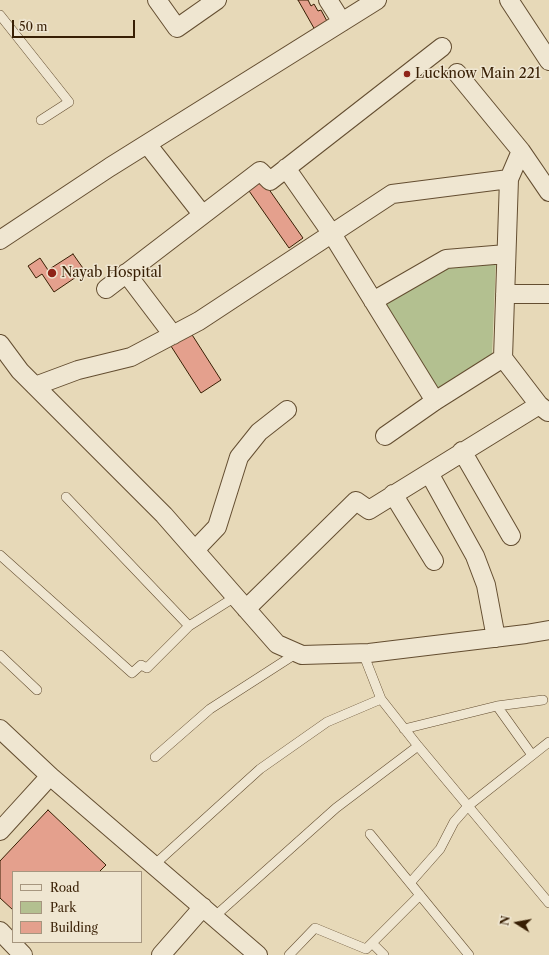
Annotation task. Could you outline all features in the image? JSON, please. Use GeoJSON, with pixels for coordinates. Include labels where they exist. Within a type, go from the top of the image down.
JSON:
{"type":"FeatureCollection","features":[{"type":"Feature","properties":{"kind":"street"},"geometry":{"type":"LineString","coordinates":[[158,0],[177,28],[216,0]]}},
{"type":"Feature","properties":{"kind":"street"},"geometry":{"type":"LineString","coordinates":[[328,0],[342,22]]}},
{"type":"Feature","properties":{"kind":"street"},"geometry":{"type":"LineString","coordinates":[[0,240],[147,144],[377,0]]}},
{"type":"Feature","properties":{"kind":"street"},"geometry":{"type":"LineString","coordinates":[[509,0],[549,61]]}},
{"type":"Feature","properties":{"kind":"street"},"geometry":{"type":"LineString","coordinates":[[106,289],[260,170],[270,181],[442,47]]}},
{"type":"Feature","properties":{"kind":"street"},"geometry":{"type":"LineString","coordinates":[[457,73],[521,151],[549,192]]}},
{"type":"Feature","properties":{"kind":"street"},"geometry":{"type":"LineString","coordinates":[[147,144],[202,214]]}},
{"type":"Feature","properties":{"kind":"street"},"geometry":{"type":"LineString","coordinates":[[241,603],[356,502],[369,510],[462,452],[544,409],[503,358],[509,179],[521,151]]}},
{"type":"Feature","properties":{"kind":"street"},"geometry":{"type":"LineString","coordinates":[[286,168],[332,234],[435,401]]}},
{"type":"Feature","properties":{"kind":"street"},"geometry":{"type":"LineString","coordinates":[[35,386],[78,370],[131,357],[173,335],[199,321],[392,194],[509,179]]}},
{"type":"Feature","properties":{"kind":"street"},"geometry":{"type":"LineString","coordinates":[[373,301],[446,259],[506,254]]}},
{"type":"Feature","properties":{"kind":"street"},"geometry":{"type":"LineString","coordinates":[[126,273],[173,335]]}},
{"type":"Feature","properties":{"kind":"street"},"geometry":{"type":"LineString","coordinates":[[505,294],[549,294]]}},
{"type":"Feature","properties":{"kind":"street"},"geometry":{"type":"LineString","coordinates":[[0,344],[20,371],[164,515],[277,644],[302,655],[363,653],[496,638],[549,630]]}},
{"type":"Feature","properties":{"kind":"street"},"geometry":{"type":"LineString","coordinates":[[385,436],[435,401],[503,358]]}},
{"type":"Feature","properties":{"kind":"street"},"geometry":{"type":"LineString","coordinates":[[195,550],[217,527],[239,456],[259,432],[287,410]]}},
{"type":"Feature","properties":{"kind":"street"},"geometry":{"type":"LineString","coordinates":[[462,452],[511,536]]}},
{"type":"Feature","properties":{"kind":"street"},"geometry":{"type":"LineString","coordinates":[[428,472],[474,556],[486,585],[496,638]]}},
{"type":"Feature","properties":{"kind":"street"},"geometry":{"type":"LineString","coordinates":[[394,494],[434,561]]}},
{"type":"Feature","properties":{"kind":"street"},"geometry":{"type":"LineString","coordinates":[[0,729],[50,776],[258,955]]}},
{"type":"Feature","properties":{"kind":"street"},"geometry":{"type":"LineString","coordinates":[[0,831],[50,776]]}},
{"type":"Feature","properties":{"kind":"street"},"geometry":{"type":"LineString","coordinates":[[161,955],[209,912]]}},
{"type":"Feature","properties":{"kind":"street"},"geometry":{"type":"LineString","coordinates":[[0,931],[23,955]]}},
{"type":"Feature","properties":{"kind":"lane"},"geometry":{"type":"LineString","coordinates":[[0,15],[69,102],[41,120]]}},
{"type":"Feature","properties":{"kind":"lane"},"geometry":{"type":"LineString","coordinates":[[66,497],[189,626]]}},
{"type":"Feature","properties":{"kind":"lane"},"geometry":{"type":"LineString","coordinates":[[0,556],[132,674],[141,665],[147,668],[189,626],[241,603]]}},
{"type":"Feature","properties":{"kind":"lane"},"geometry":{"type":"LineString","coordinates":[[155,757],[210,709],[297,653]]}},
{"type":"Feature","properties":{"kind":"lane"},"geometry":{"type":"LineString","coordinates":[[363,653],[381,699],[404,729],[549,903]]}},
{"type":"Feature","properties":{"kind":"lane"},"geometry":{"type":"LineString","coordinates":[[0,655],[37,690]]}},
{"type":"Feature","properties":{"kind":"lane"},"geometry":{"type":"LineString","coordinates":[[154,865],[260,769],[327,722],[381,699]]}},
{"type":"Feature","properties":{"kind":"lane"},"geometry":{"type":"LineString","coordinates":[[404,729],[497,706],[543,700]]}},
{"type":"Feature","properties":{"kind":"lane"},"geometry":{"type":"LineString","coordinates":[[497,706],[532,755]]}},
{"type":"Feature","properties":{"kind":"lane"},"geometry":{"type":"LineString","coordinates":[[410,883],[440,850],[454,822],[468,806],[549,742]]}},
{"type":"Feature","properties":{"kind":"lane"},"geometry":{"type":"LineString","coordinates":[[209,912],[336,808],[418,746]]}},
{"type":"Feature","properties":{"kind":"lane"},"geometry":{"type":"LineString","coordinates":[[370,834],[469,955]]}},
{"type":"Feature","properties":{"kind":"lane"},"geometry":{"type":"LineString","coordinates":[[289,955],[314,928],[366,949],[420,895]]}},
{"type":"Feature","properties":{"kind":"lane"},"geometry":{"type":"LineString","coordinates":[[372,943],[384,955]]}},
{"type":"Feature","properties":{"kind":"green space"},"geometry":{"type":"Polygon","coordinates":[[[496,259],[492,356],[434,392],[382,303],[449,264],[496,259]]]}},
{"type":"Feature","properties":{"kind":"building"},"geometry":{"type":"Polygon","coordinates":[[[298,0],[308,0],[311,6],[314,4],[318,11],[321,10],[328,23],[315,30],[298,0]]]}},
{"type":"Feature","properties":{"kind":"building"},"geometry":{"type":"Polygon","coordinates":[[[261,178],[303,238],[289,248],[247,188],[261,178]]]}},
{"type":"Feature","properties":{"kind":"building"},"geometry":{"type":"Polygon","coordinates":[[[73,254],[85,271],[54,292],[42,274],[36,278],[28,266],[40,258],[48,270],[73,254]]]}},
{"type":"Feature","properties":{"kind":"building"},"geometry":{"type":"Polygon","coordinates":[[[189,330],[221,380],[201,393],[169,343],[189,330]]]}},
{"type":"Feature","properties":{"kind":"building"},"geometry":{"type":"Polygon","coordinates":[[[48,810],[106,865],[100,871],[12,871],[12,909],[0,898],[0,861],[48,810]]]}},
{"type":"Feature","properties":{"kind":"place","name":"Lucknow Main 221"},"geometry":{"type":"Point","coordinates":[407,74]}},
{"type":"Feature","properties":{"kind":"place","name":"Nayab Hospital"},"geometry":{"type":"Point","coordinates":[52,273]}}]}
